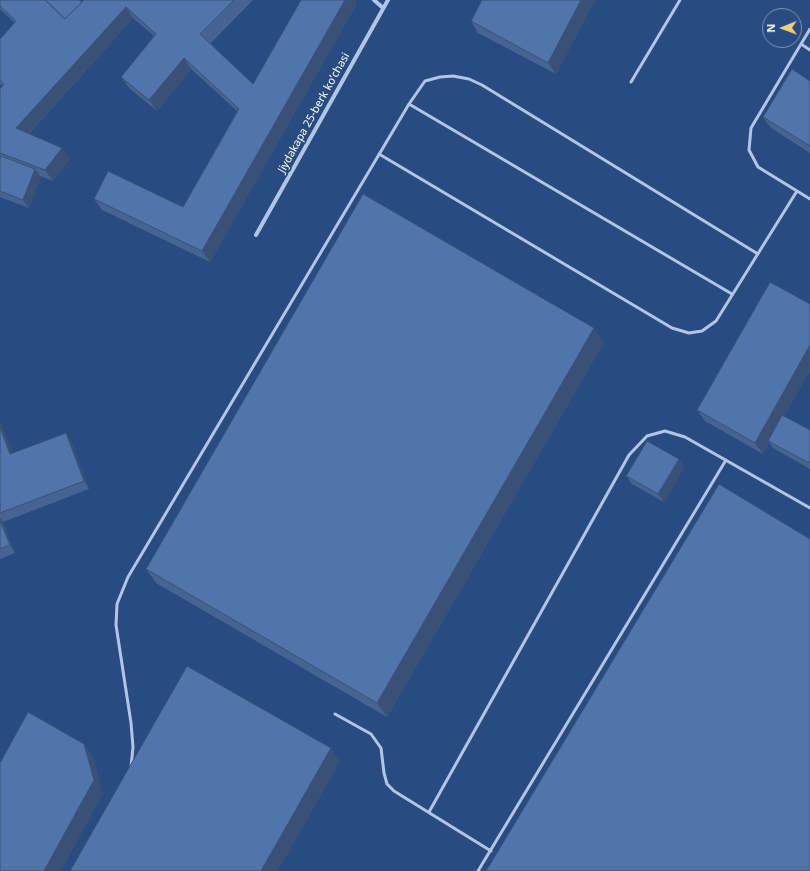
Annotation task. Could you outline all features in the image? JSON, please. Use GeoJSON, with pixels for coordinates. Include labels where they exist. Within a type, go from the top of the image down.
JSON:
{"type":"FeatureCollection","features":[{"type":"Feature","properties":{"kind":"street"},"geometry":{"type":"LineString","coordinates":[[374,0],[383,8]]}},
{"type":"Feature","properties":{"kind":"street","name":"Jiydakapa 25-berk koʼchasi"},"geometry":{"type":"LineString","coordinates":[[256,235],[388,0]]}},
{"type":"Feature","properties":{"kind":"lane"},"geometry":{"type":"LineString","coordinates":[[631,82],[680,0]]}},
{"type":"Feature","properties":{"kind":"lane"},"geometry":{"type":"LineString","coordinates":[[802,42],[810,29]]}},
{"type":"Feature","properties":{"kind":"lane"},"geometry":{"type":"LineString","coordinates":[[799,48],[751,128],[749,150],[758,167],[810,199]]}},
{"type":"Feature","properties":{"kind":"lane"},"geometry":{"type":"LineString","coordinates":[[129,774],[133,747],[131,723],[116,625],[117,604],[128,577],[379,154],[409,104],[425,81],[440,77],[453,76],[475,82],[758,254]]}},
{"type":"Feature","properties":{"kind":"lane"},"geometry":{"type":"LineString","coordinates":[[409,104],[732,294]]}},
{"type":"Feature","properties":{"kind":"lane"},"geometry":{"type":"LineString","coordinates":[[379,154],[672,328],[689,333],[702,331],[716,321],[797,191]]}},
{"type":"Feature","properties":{"kind":"lane"},"geometry":{"type":"LineString","coordinates":[[429,812],[629,456],[647,436],[665,431],[685,437],[810,508]]}},
{"type":"Feature","properties":{"kind":"lane"},"geometry":{"type":"LineString","coordinates":[[478,871],[726,460]]}},
{"type":"Feature","properties":{"kind":"lane"},"geometry":{"type":"LineString","coordinates":[[335,714],[371,734],[380,748],[387,784],[394,791],[491,851]]}},
{"type":"Feature","properties":{"kind":"building"},"geometry":{"type":"Polygon","coordinates":[[[0,0],[45,0],[65,19],[84,0],[234,0],[200,34],[253,84],[301,0],[345,0],[202,251],[94,199],[108,171],[183,207],[239,109],[184,58],[149,100],[121,77],[156,34],[126,7],[16,128],[62,148],[45,170],[0,153],[0,89],[4,84],[0,80],[0,39],[16,21],[0,6],[0,0]]]}},
{"type":"Feature","properties":{"kind":"building"},"geometry":{"type":"Polygon","coordinates":[[[45,0],[79,0],[82,2],[65,19],[45,0]]]}},
{"type":"Feature","properties":{"kind":"building"},"geometry":{"type":"Polygon","coordinates":[[[482,0],[581,0],[548,63],[471,21],[482,0]]]}},
{"type":"Feature","properties":{"kind":"building"},"geometry":{"type":"Polygon","coordinates":[[[792,69],[810,81],[810,146],[763,117],[792,69]]]}},
{"type":"Feature","properties":{"kind":"building"},"geometry":{"type":"Polygon","coordinates":[[[1,156],[35,169],[23,200],[0,191],[1,156]]]}},
{"type":"Feature","properties":{"kind":"building"},"geometry":{"type":"Polygon","coordinates":[[[363,194],[594,328],[377,703],[146,569],[363,194]]]}},
{"type":"Feature","properties":{"kind":"building"},"geometry":{"type":"Polygon","coordinates":[[[770,282],[810,304],[810,345],[755,443],[697,410],[770,282]]]}},
{"type":"Feature","properties":{"kind":"building"},"geometry":{"type":"Polygon","coordinates":[[[782,415],[810,430],[809,463],[768,441],[782,415]]]}},
{"type":"Feature","properties":{"kind":"building"},"geometry":{"type":"Polygon","coordinates":[[[0,427],[10,454],[66,433],[84,481],[0,513],[0,427]]]}},
{"type":"Feature","properties":{"kind":"building"},"geometry":{"type":"Polygon","coordinates":[[[647,441],[679,459],[658,494],[626,476],[647,441]]]}},
{"type":"Feature","properties":{"kind":"building"},"geometry":{"type":"Polygon","coordinates":[[[719,484],[810,539],[810,871],[486,871],[719,484]]]}},
{"type":"Feature","properties":{"kind":"building"},"geometry":{"type":"Polygon","coordinates":[[[0,520],[10,545],[0,549],[0,520]]]}},
{"type":"Feature","properties":{"kind":"building"},"geometry":{"type":"Polygon","coordinates":[[[187,666],[331,748],[261,871],[70,871],[187,666]]]}},
{"type":"Feature","properties":{"kind":"building"},"geometry":{"type":"Polygon","coordinates":[[[28,712],[84,744],[94,780],[44,871],[0,871],[0,763],[28,712]]]}}]}
